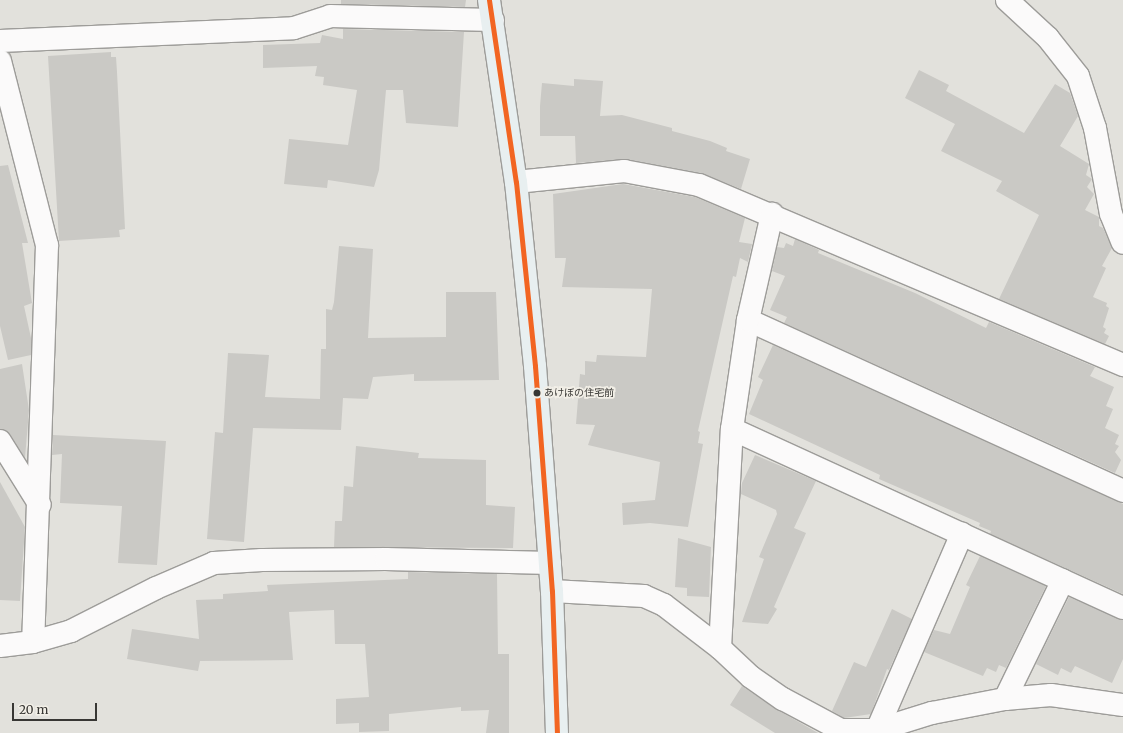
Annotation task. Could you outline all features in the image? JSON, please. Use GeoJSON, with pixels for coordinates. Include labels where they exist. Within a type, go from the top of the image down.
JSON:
{"type":"FeatureCollection","features":[{"type":"Feature","properties":{"kind":"main road"},"geometry":{"type":"LineString","coordinates":[[491,10],[516,182],[535,366],[552,591],[557,733]]}},
{"type":"Feature","properties":{"kind":"street"},"geometry":{"type":"LineString","coordinates":[[1007,0],[1048,38],[1078,76],[1096,128],[1111,214],[1123,243]]}},
{"type":"Feature","properties":{"kind":"street"},"geometry":{"type":"LineString","coordinates":[[0,41],[294,28],[330,16],[491,10]]}},
{"type":"Feature","properties":{"kind":"street"},"geometry":{"type":"LineString","coordinates":[[0,60],[47,245],[40,505],[33,642]]}},
{"type":"Feature","properties":{"kind":"street"},"geometry":{"type":"LineString","coordinates":[[516,182],[624,171],[699,185],[772,214],[1123,365]]}},
{"type":"Feature","properties":{"kind":"street"},"geometry":{"type":"LineString","coordinates":[[720,648],[732,429],[748,320],[772,214]]}},
{"type":"Feature","properties":{"kind":"street"},"geometry":{"type":"LineString","coordinates":[[748,320],[1123,491]]}},
{"type":"Feature","properties":{"kind":"street"},"geometry":{"type":"LineString","coordinates":[[732,429],[1123,608]]}},
{"type":"Feature","properties":{"kind":"street"},"geometry":{"type":"LineString","coordinates":[[0,441],[40,505]]}},
{"type":"Feature","properties":{"kind":"street"},"geometry":{"type":"LineString","coordinates":[[877,730],[962,534]]}},
{"type":"Feature","properties":{"kind":"street"},"geometry":{"type":"LineString","coordinates":[[0,646],[33,642],[71,631],[156,588],[214,564],[332,559],[550,563]]}},
{"type":"Feature","properties":{"kind":"street"},"geometry":{"type":"LineString","coordinates":[[1005,699],[1063,580]]}},
{"type":"Feature","properties":{"kind":"street"},"geometry":{"type":"LineString","coordinates":[[552,591],[644,596],[664,605],[720,648],[751,677],[783,699],[841,730],[877,730],[932,713],[1005,699],[1051,695],[1123,705]]}},
{"type":"Feature","properties":{"kind":"building"},"geometry":{"type":"Polygon","coordinates":[[[341,0],[466,0],[465,7],[341,4],[341,0]]]}},
{"type":"Feature","properties":{"kind":"building"},"geometry":{"type":"Polygon","coordinates":[[[343,29],[464,32],[458,127],[406,123],[403,90],[386,90],[379,170],[374,187],[328,180],[327,188],[284,184],[289,139],[348,145],[357,90],[323,85],[324,77],[315,76],[317,66],[263,68],[263,45],[320,43],[322,35],[343,39],[343,29]]]}},
{"type":"Feature","properties":{"kind":"building"},"geometry":{"type":"Polygon","coordinates":[[[111,52],[111,57],[116,57],[125,229],[119,230],[120,237],[59,241],[48,56],[111,52]]]}},
{"type":"Feature","properties":{"kind":"building"},"geometry":{"type":"Polygon","coordinates":[[[919,70],[949,85],[946,91],[1024,133],[1055,84],[1070,93],[1078,116],[1060,146],[1089,164],[1086,175],[1092,179],[1087,187],[1094,194],[1085,210],[1099,217],[1099,226],[1103,228],[1112,248],[1102,266],[1106,268],[1093,297],[1107,303],[1106,306],[1109,308],[1103,327],[1106,329],[1104,333],[1109,336],[1105,344],[999,299],[1039,215],[996,191],[1002,181],[941,151],[955,124],[905,98],[919,70]]]}},
{"type":"Feature","properties":{"kind":"building"},"geometry":{"type":"Polygon","coordinates":[[[574,79],[603,81],[600,116],[622,115],[672,128],[672,131],[710,141],[727,148],[726,151],[750,159],[741,189],[701,173],[626,159],[576,163],[575,136],[540,136],[542,83],[574,86],[574,79]]]}},
{"type":"Feature","properties":{"kind":"building"},"geometry":{"type":"Polygon","coordinates":[[[8,165],[28,243],[22,243],[32,303],[24,306],[31,338],[31,355],[8,360],[0,326],[0,166],[8,165]]]}},
{"type":"Feature","properties":{"kind":"building"},"geometry":{"type":"Polygon","coordinates":[[[623,184],[695,197],[745,218],[739,242],[752,244],[748,262],[740,258],[736,277],[733,276],[698,431],[700,432],[698,443],[703,444],[688,527],[650,523],[623,525],[622,503],[655,500],[660,462],[588,445],[595,425],[576,424],[580,374],[585,375],[585,361],[596,362],[597,355],[646,357],[652,289],[562,287],[566,258],[555,258],[553,194],[623,184]]]}},
{"type":"Feature","properties":{"kind":"building"},"geometry":{"type":"Polygon","coordinates":[[[795,239],[819,250],[818,253],[915,293],[986,328],[989,322],[1095,367],[1090,376],[1114,387],[1106,406],[1113,409],[1105,428],[1119,435],[1115,444],[1119,446],[1115,452],[1121,460],[1115,473],[784,323],[787,317],[770,310],[785,276],[772,271],[777,247],[784,248],[786,243],[793,246],[795,239]]]}},
{"type":"Feature","properties":{"kind":"building"},"geometry":{"type":"Polygon","coordinates":[[[339,246],[373,249],[368,338],[446,337],[446,292],[496,292],[499,380],[414,381],[414,374],[373,377],[368,399],[343,398],[341,430],[253,428],[244,542],[207,539],[215,432],[223,433],[228,353],[269,355],[265,397],[320,399],[321,349],[326,349],[326,309],[332,310],[334,302],[339,246]]]}},
{"type":"Feature","properties":{"kind":"building"},"geometry":{"type":"Polygon","coordinates":[[[773,345],[1123,504],[1123,594],[990,534],[991,531],[979,526],[980,523],[879,479],[880,475],[749,414],[763,380],[758,377],[773,345]]]}},
{"type":"Feature","properties":{"kind":"building"},"geometry":{"type":"Polygon","coordinates":[[[22,364],[29,410],[25,458],[10,434],[0,429],[0,369],[22,364]]]}},
{"type":"Feature","properties":{"kind":"building"},"geometry":{"type":"Polygon","coordinates":[[[53,435],[166,441],[157,565],[118,563],[122,506],[60,503],[62,454],[52,455],[53,435]]]}},
{"type":"Feature","properties":{"kind":"building"},"geometry":{"type":"Polygon","coordinates":[[[356,446],[419,453],[418,458],[486,460],[486,505],[515,507],[513,548],[334,547],[335,521],[342,521],[344,486],[353,487],[356,446]]]}},
{"type":"Feature","properties":{"kind":"building"},"geometry":{"type":"Polygon","coordinates":[[[755,455],[816,481],[794,528],[806,533],[774,607],[777,609],[768,624],[742,622],[764,559],[759,557],[777,514],[776,510],[741,494],[742,483],[755,455]]]}},
{"type":"Feature","properties":{"kind":"building"},"geometry":{"type":"Polygon","coordinates":[[[0,482],[25,527],[20,601],[0,600],[0,482]]]}},
{"type":"Feature","properties":{"kind":"building"},"geometry":{"type":"Polygon","coordinates":[[[678,538],[711,547],[709,597],[687,596],[687,588],[675,587],[678,538]]]}},
{"type":"Feature","properties":{"kind":"building"},"geometry":{"type":"Polygon","coordinates":[[[980,556],[1046,586],[1006,668],[999,665],[996,672],[987,668],[983,676],[924,652],[934,630],[950,634],[970,587],[966,585],[980,556]]]}},
{"type":"Feature","properties":{"kind":"building"},"geometry":{"type":"Polygon","coordinates":[[[408,572],[497,574],[498,654],[509,654],[509,733],[486,733],[489,710],[461,711],[461,707],[389,714],[389,731],[359,732],[359,723],[336,724],[336,699],[369,697],[365,644],[335,644],[334,610],[289,612],[293,660],[200,661],[198,671],[127,659],[132,629],[199,639],[196,600],[223,599],[223,594],[268,591],[267,585],[408,579],[408,572]]]}},
{"type":"Feature","properties":{"kind":"building"},"geometry":{"type":"Polygon","coordinates":[[[1069,597],[1123,620],[1123,659],[1112,683],[1075,666],[1071,673],[1061,668],[1058,675],[1036,664],[1069,597]]]}},
{"type":"Feature","properties":{"kind":"building"},"geometry":{"type":"Polygon","coordinates":[[[892,609],[912,619],[889,670],[887,669],[871,714],[844,718],[832,711],[854,662],[866,667],[892,609]]]}},
{"type":"Feature","properties":{"kind":"building"},"geometry":{"type":"Polygon","coordinates":[[[742,686],[776,709],[818,733],[775,733],[730,705],[742,686]]]}},
{"type":"Feature","properties":{"kind":"transit line"},"geometry":{"type":"LineString","coordinates":[[489,0],[516,182],[535,366],[552,591],[557,733]]}},
{"type":"Feature","properties":{"kind":"place","name":"あけぼの住宅前"},"geometry":{"type":"Point","coordinates":[537,393]}}]}
